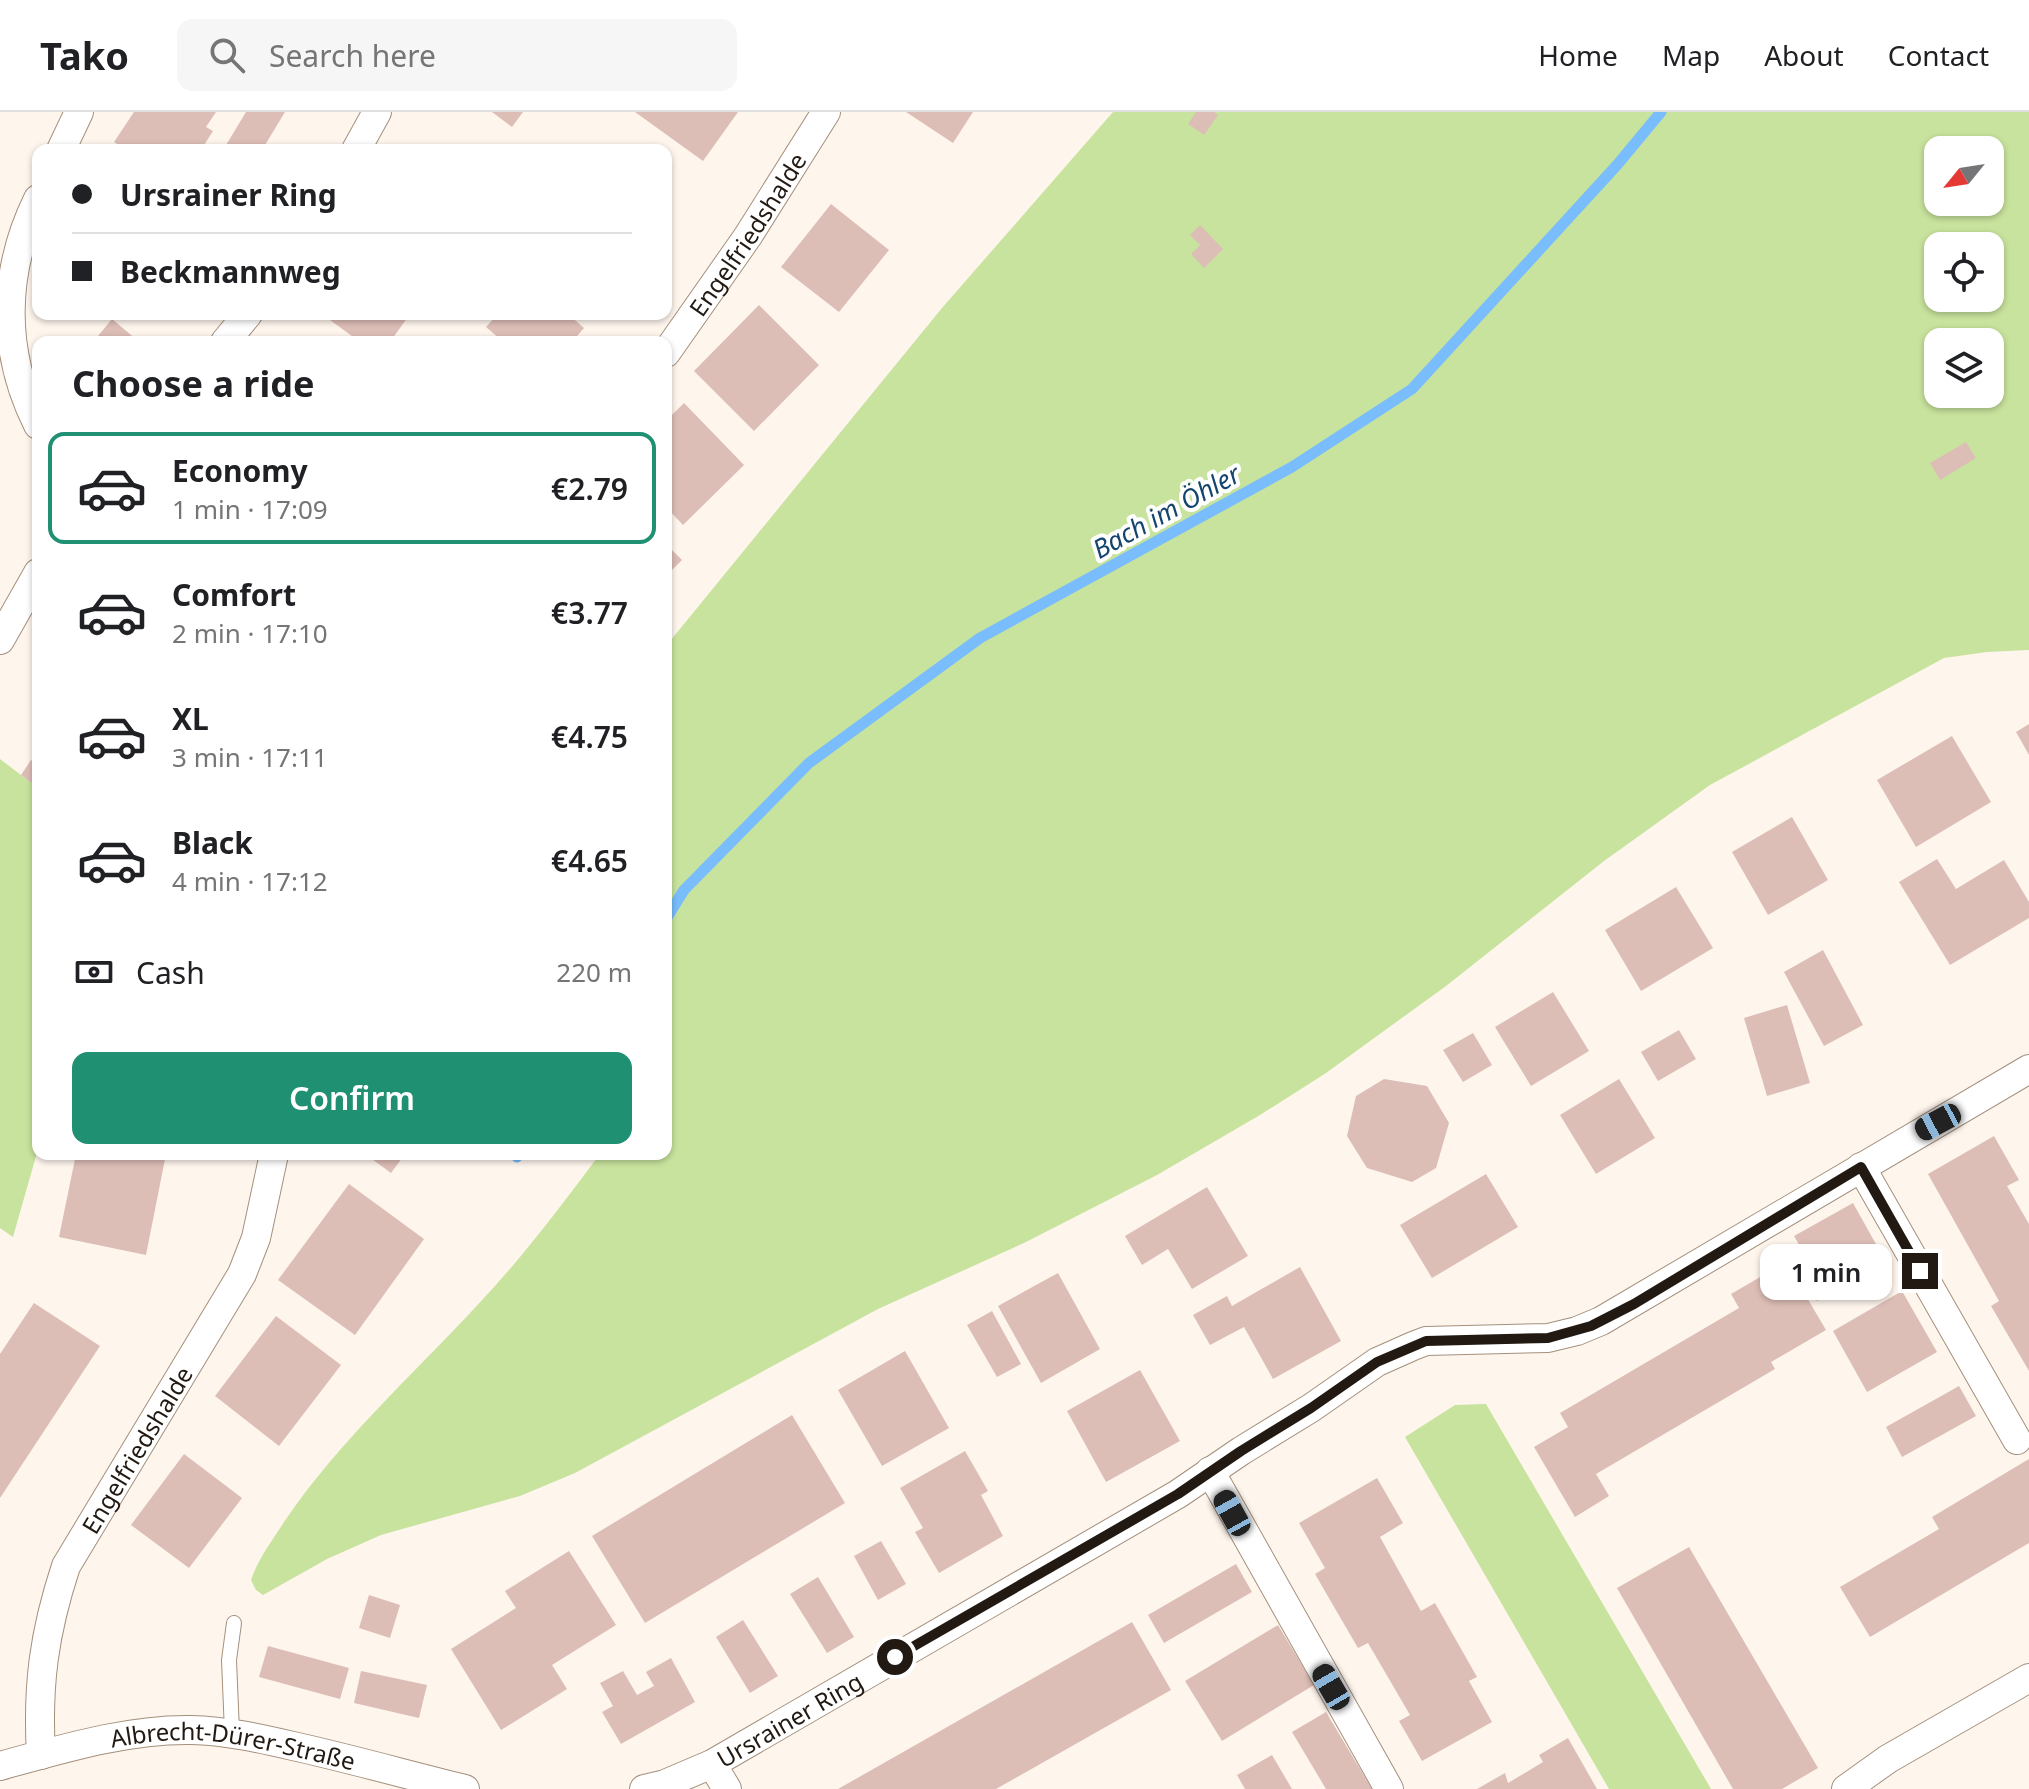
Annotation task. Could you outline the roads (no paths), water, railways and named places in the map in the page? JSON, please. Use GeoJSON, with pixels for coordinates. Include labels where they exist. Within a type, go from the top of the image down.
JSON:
{"type":"FeatureCollection","features":[{"type":"Feature","properties":{"kind":"street"},"geometry":{"type":"LineString","coordinates":[[64,144],[79,112]]}},
{"type":"Feature","properties":{"kind":"street"},"geometry":{"type":"LineString","coordinates":[[359,144],[377,112]]}},
{"type":"Feature","properties":{"kind":"street","name":"Engelfriedshalde"},"geometry":{"type":"LineString","coordinates":[[672,344],[748,236],[826,112]]}},
{"type":"Feature","properties":{"kind":"street"},"geometry":{"type":"LineString","coordinates":[[32,214],[14,260],[10,310],[15,362],[32,409]]}},
{"type":"Feature","properties":{"kind":"street"},"geometry":{"type":"LineString","coordinates":[[230,336],[243,320]]}},
{"type":"Feature","properties":{"kind":"street"},"geometry":{"type":"LineString","coordinates":[[0,640],[32,584]]}},
{"type":"Feature","properties":{"kind":"street","name":"Ursrainer Ring"},"geometry":{"type":"LineString","coordinates":[[727,1789],[712,1764],[1178,1494],[1377,1362],[1426,1341],[1548,1338],[1601,1321],[2029,1069]]}},
{"type":"Feature","properties":{"kind":"street","name":"Engelfriedshalde"},"geometry":{"type":"LineString","coordinates":[[41,1755],[38,1706],[42,1666],[50,1615],[66,1566],[242,1274],[256,1238],[273,1160]]}},
{"type":"Feature","properties":{"kind":"street"},"geometry":{"type":"LineString","coordinates":[[1861,1167],[2017,1440]]}},
{"type":"Feature","properties":{"kind":"street"},"geometry":{"type":"LineString","coordinates":[[1210,1471],[1389,1789]]}},
{"type":"Feature","properties":{"kind":"street"},"geometry":{"type":"LineString","coordinates":[[1846,1789],[1888,1759],[2029,1678]]}},
{"type":"Feature","properties":{"kind":"street","name":"Albrecht-Dürer-Straße"},"geometry":{"type":"LineString","coordinates":[[0,1766],[150,1732],[232,1732],[386,1779],[465,1789]]}},
{"type":"Feature","properties":{"kind":"street"},"geometry":{"type":"LineString","coordinates":[[644,1789],[665,1784],[712,1764]]}},
{"type":"Feature","properties":{"kind":"lane"},"geometry":{"type":"LineString","coordinates":[[232,1732],[229,1660],[234,1623]]}},
{"type":"Feature","properties":{"kind":"waterway","name":"Bach im Öhler"},"geometry":{"type":"LineString","coordinates":[[672,909],[684,890],[809,763],[980,638],[1292,467],[1412,389],[1617,165],[1661,112]]}}]}
